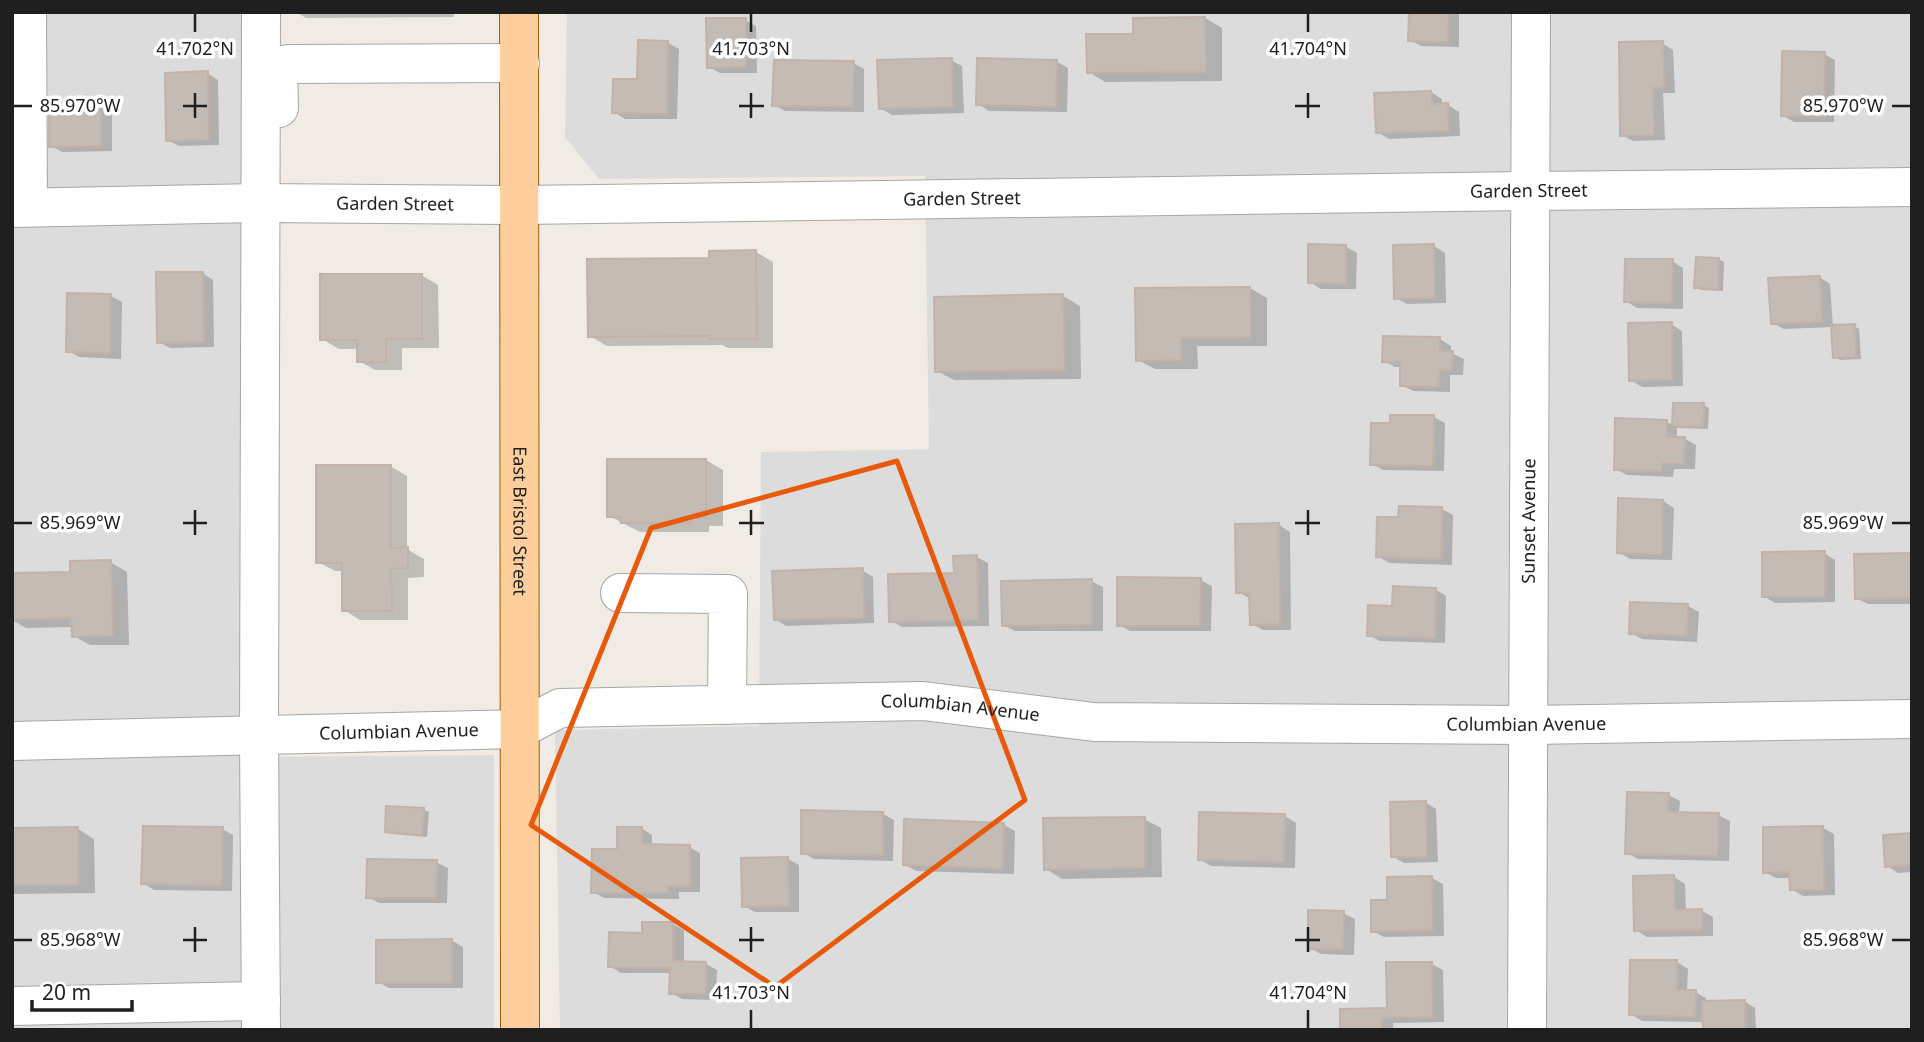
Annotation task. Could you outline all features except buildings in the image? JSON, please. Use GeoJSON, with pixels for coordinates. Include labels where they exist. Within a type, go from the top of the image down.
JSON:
{"type":"FeatureCollection","features":[{"type":"Feature","properties":{"kind":"main road","name":"East Bristol Street"},"geometry":{"type":"LineString","coordinates":[[520,12],[520,1030]]}},
{"type":"Feature","properties":{"kind":"street"},"geometry":{"type":"LineString","coordinates":[[20,207],[27,12]]}},
{"type":"Feature","properties":{"kind":"street"},"geometry":{"type":"LineString","coordinates":[[261,12],[270,203]]}},
{"type":"Feature","properties":{"kind":"street","name":"Sunset Avenue"},"geometry":{"type":"LineString","coordinates":[[1527,1030],[1531,12]]}},
{"type":"Feature","properties":{"kind":"street"},"geometry":{"type":"LineString","coordinates":[[12,1006],[261,1016],[259,735],[270,203],[278,65],[520,63]]}},
{"type":"Feature","properties":{"kind":"street","name":"Garden Street"},"geometry":{"type":"LineString","coordinates":[[20,207],[270,203],[521,205],[1912,187]]}},
{"type":"Feature","properties":{"kind":"street"},"geometry":{"type":"LineString","coordinates":[[620,593],[728,594],[727,705]]}},
{"type":"Feature","properties":{"kind":"street","name":"Columbian Avenue"},"geometry":{"type":"LineString","coordinates":[[12,741],[520,729],[560,708],[923,701],[1094,722],[1528,725],[1912,719]]}},
{"type":"Feature","properties":{"kind":"highlighted area"},"geometry":{"type":"Polygon","coordinates":[[[897,461],[1025,800],[775,987],[531,825],[651,528],[897,461]]]}},
{"type":"Feature","properties":{"kind":"shaded area"},"geometry":{"type":"Polygon","coordinates":[[[12,12],[248,12],[246,757],[494,755],[494,1030],[12,1030],[12,12]]]}},
{"type":"Feature","properties":{"kind":"shaded area"},"geometry":{"type":"Polygon","coordinates":[[[567,12],[1912,12],[1912,1030],[560,1030],[555,730],[759,726],[761,452],[929,449],[925,176],[599,179],[565,137],[567,12]]]}}]}
